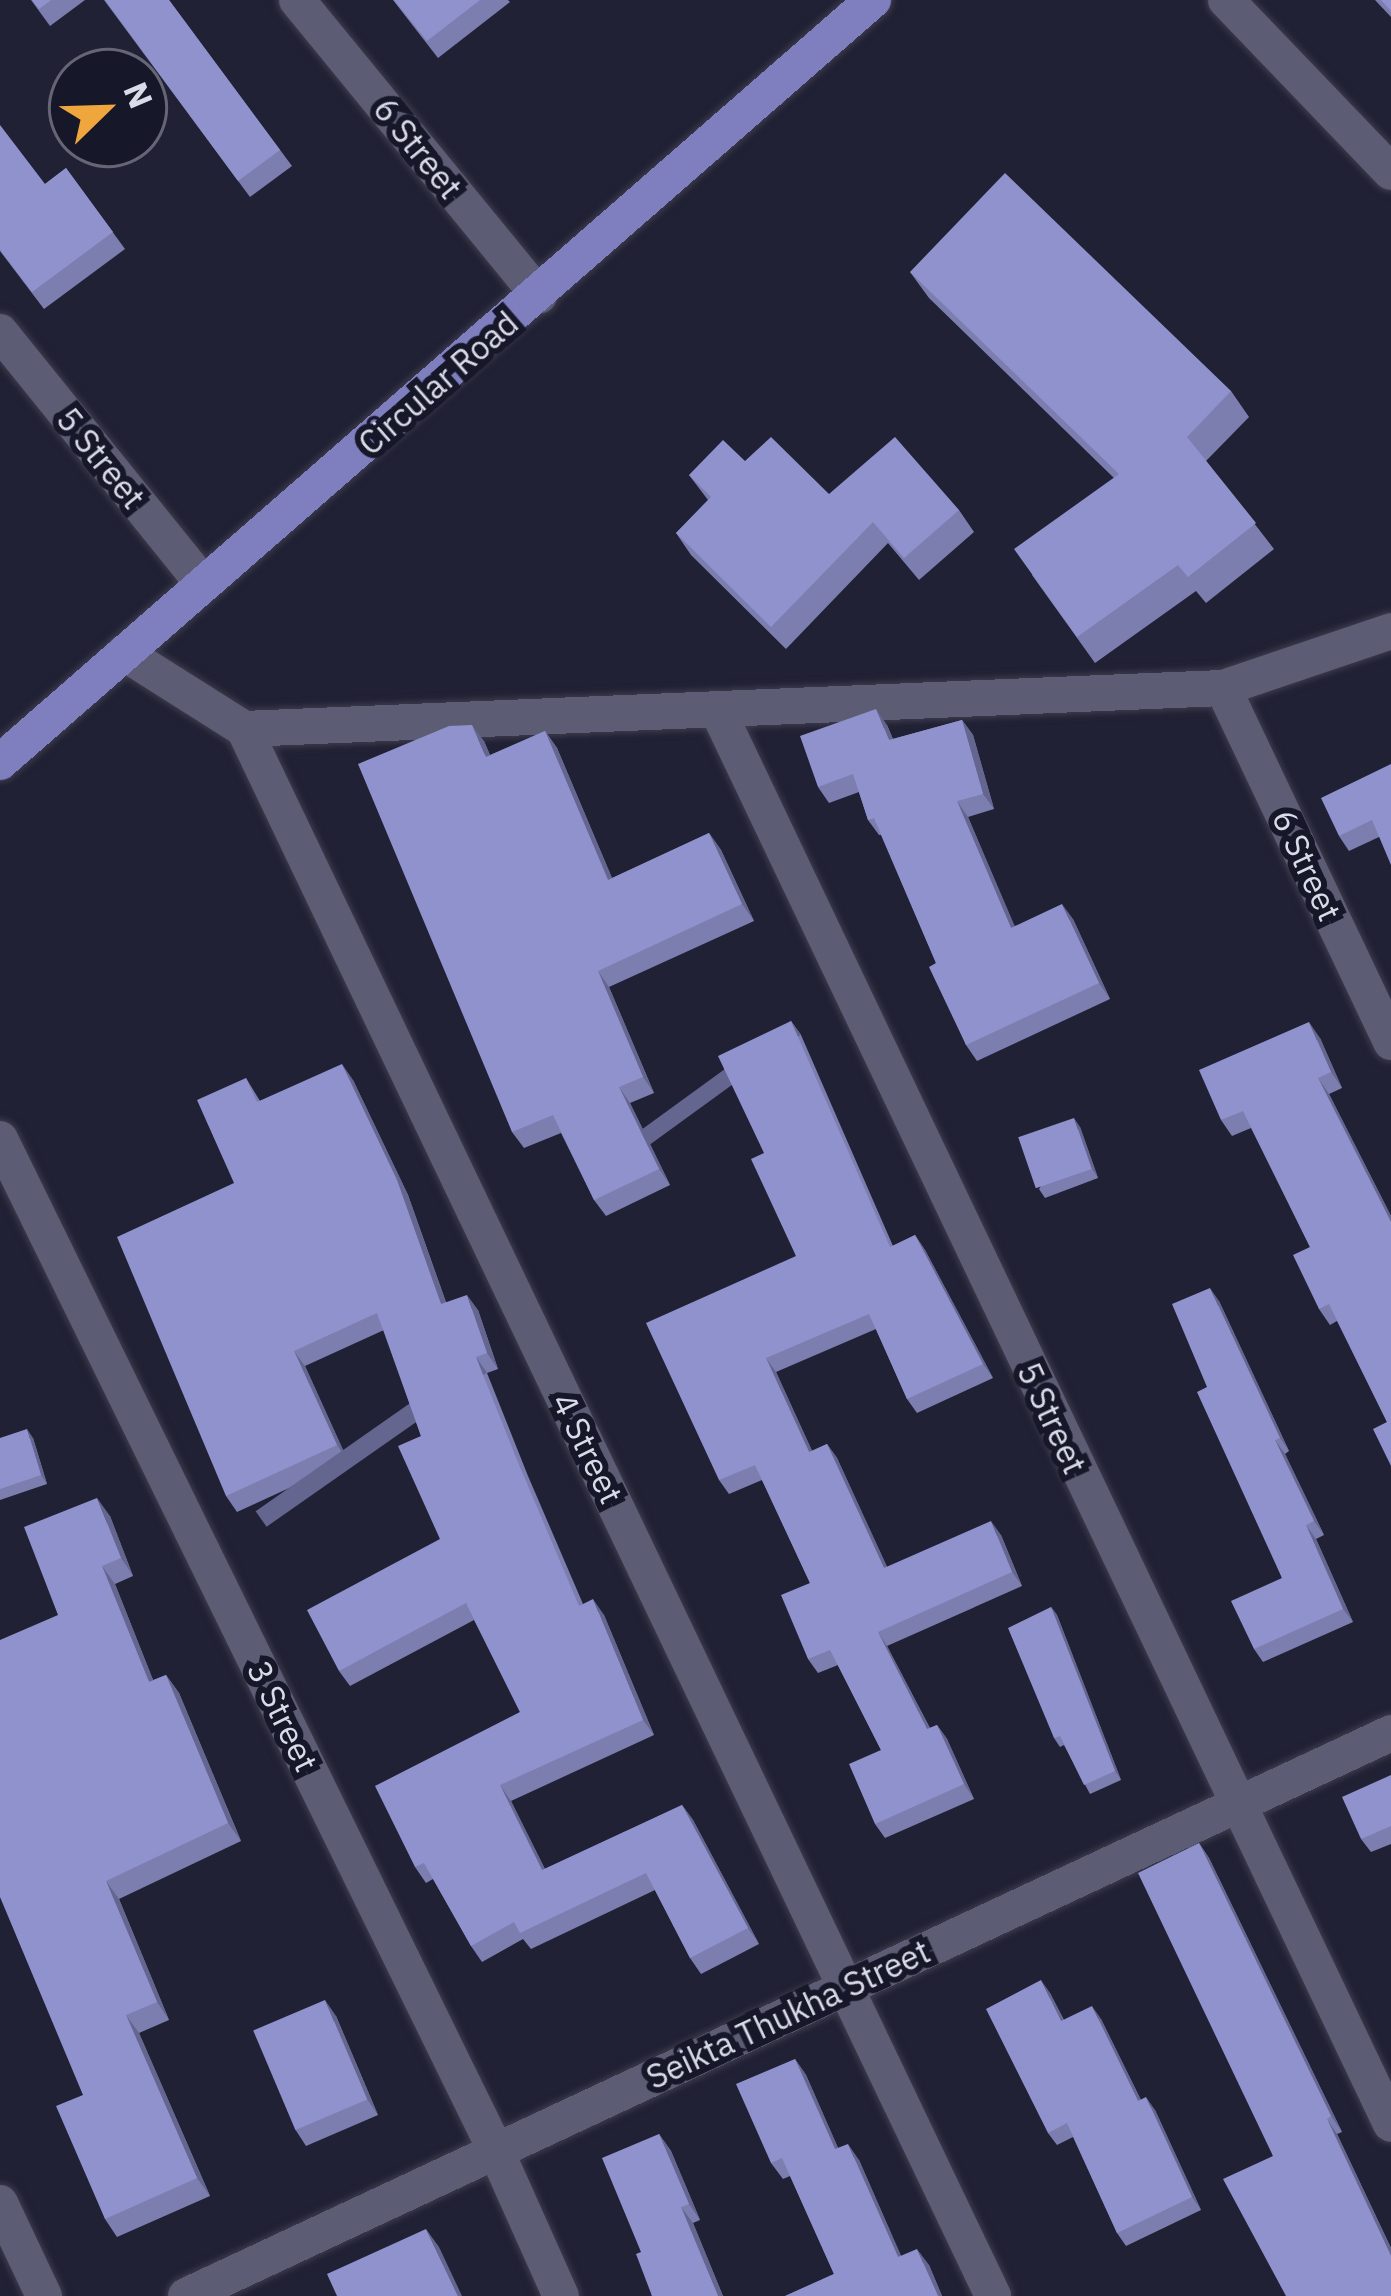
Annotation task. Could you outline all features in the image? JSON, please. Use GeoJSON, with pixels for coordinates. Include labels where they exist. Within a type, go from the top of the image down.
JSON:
{"type":"FeatureCollection","features":[{"type":"Feature","properties":{"kind":"main road","name":"Circular Road"},"geometry":{"type":"LineString","coordinates":[[0,762],[538,296],[863,4]]}},
{"type":"Feature","properties":{"kind":"street","name":"6 Street"},"geometry":{"type":"LineString","coordinates":[[297,0],[538,296]]}},
{"type":"Feature","properties":{"kind":"street"},"geometry":{"type":"LineString","coordinates":[[1226,0],[1391,172]]}},
{"type":"Feature","properties":{"kind":"street","name":"5 Street"},"geometry":{"type":"LineString","coordinates":[[0,332],[202,584]]}},
{"type":"Feature","properties":{"kind":"street"},"geometry":{"type":"LineString","coordinates":[[124,652],[244,729],[1223,688],[1391,632]]}},
{"type":"Feature","properties":{"kind":"street","name":"6 Street"},"geometry":{"type":"LineString","coordinates":[[1223,688],[1391,1042]]}},
{"type":"Feature","properties":{"kind":"street","name":"5 Street"},"geometry":{"type":"LineString","coordinates":[[717,709],[1235,1805],[1391,2124]]}},
{"type":"Feature","properties":{"kind":"street","name":"4 Street"},"geometry":{"type":"LineString","coordinates":[[244,729],[993,2296]]}},
{"type":"Feature","properties":{"kind":"street","name":"3 Street"},"geometry":{"type":"LineString","coordinates":[[0,1139],[496,2151],[561,2296]]}},
{"type":"Feature","properties":{"kind":"street","name":"Seikta Thukha Street"},"geometry":{"type":"LineString","coordinates":[[186,2296],[1391,1733]]}},
{"type":"Feature","properties":{"kind":"street"},"geometry":{"type":"LineString","coordinates":[[0,2203],[44,2296]]}},
{"type":"Feature","properties":{"kind":"building"},"geometry":{"type":"Polygon","coordinates":[[[105,0],[169,0],[280,150],[238,181],[168,86],[168,48],[140,48],[105,0]]]}},
{"type":"Feature","properties":{"kind":"building"},"geometry":{"type":"Polygon","coordinates":[[[394,0],[480,0],[427,41],[394,0]]]}},
{"type":"Feature","properties":{"kind":"building"},"geometry":{"type":"Polygon","coordinates":[[[0,125],[45,184],[66,168],[113,232],[32,292],[0,250],[0,125]]]}},
{"type":"Feature","properties":{"kind":"building"},"geometry":{"type":"Polygon","coordinates":[[[1005,173],[1231,391],[1187,437],[1256,523],[1188,577],[1178,565],[1077,637],[1014,549],[1119,474],[910,272],[1005,173]]]}},
{"type":"Feature","properties":{"kind":"building"},"geometry":{"type":"Polygon","coordinates":[[[771,437],[829,494],[895,437],[959,510],[904,558],[873,522],[771,627],[676,533],[711,497],[689,475],[723,440],[745,461],[771,437]]]}},
{"type":"Feature","properties":{"kind":"building"},"geometry":{"type":"Polygon","coordinates":[[[876,709],[889,740],[962,720],[983,794],[957,801],[1011,928],[1062,904],[1099,983],[966,1045],[929,967],[936,963],[874,818],[868,820],[853,774],[818,787],[800,736],[876,709]]]}},
{"type":"Feature","properties":{"kind":"building"},"geometry":{"type":"Polygon","coordinates":[[[472,725],[486,757],[545,731],[608,880],[709,833],[742,904],[598,971],[643,1077],[619,1087],[659,1169],[594,1200],[553,1115],[512,1132],[358,764],[449,726],[472,725]]]}},
{"type":"Feature","properties":{"kind":"building"},"geometry":{"type":"Polygon","coordinates":[[[1391,764],[1391,865],[1372,820],[1339,836],[1321,798],[1391,764]]]}},
{"type":"Feature","properties":{"kind":"building"},"geometry":{"type":"Polygon","coordinates":[[[791,1021],[890,1247],[915,1235],[983,1364],[907,1399],[869,1314],[766,1358],[809,1452],[827,1444],[884,1568],[991,1521],[1012,1572],[878,1632],[927,1729],[937,1725],[964,1784],[875,1824],[849,1764],[881,1750],[830,1650],[808,1659],[781,1595],[810,1583],[755,1465],[719,1480],[646,1323],[796,1256],[751,1159],[764,1153],[718,1056],[791,1021]]]}},
{"type":"Feature","properties":{"kind":"building"},"geometry":{"type":"Polygon","coordinates":[[[1309,1022],[1331,1072],[1318,1078],[1391,1222],[1391,1466],[1373,1429],[1387,1422],[1329,1304],[1319,1309],[1293,1255],[1310,1247],[1243,1111],[1221,1120],[1199,1070],[1309,1022]]]}},
{"type":"Feature","properties":{"kind":"building"},"geometry":{"type":"Polygon","coordinates":[[[342,1064],[397,1180],[441,1304],[467,1295],[487,1353],[476,1357],[517,1460],[579,1606],[593,1599],[643,1720],[500,1785],[542,1870],[682,1805],[748,1928],[690,1958],[646,1873],[520,1933],[514,1922],[471,1946],[424,1863],[415,1867],[375,1786],[520,1712],[466,1603],[339,1671],[307,1610],[440,1539],[398,1446],[421,1436],[377,1313],[294,1351],[337,1445],[226,1496],[117,1237],[234,1183],[197,1100],[246,1078],[257,1102],[342,1064]]]}},
{"type":"Feature","properties":{"kind":"building"},"geometry":{"type":"Polygon","coordinates":[[[1074,1118],[1092,1169],[1036,1188],[1018,1137],[1074,1118]]]}},
{"type":"Feature","properties":{"kind":"building"},"geometry":{"type":"Polygon","coordinates":[[[1210,1288],[1280,1438],[1275,1440],[1314,1521],[1306,1525],[1343,1609],[1254,1649],[1231,1601],[1282,1578],[1197,1392],[1207,1387],[1172,1304],[1210,1288]]]}},
{"type":"Feature","properties":{"kind":"building"},"geometry":{"type":"Polygon","coordinates":[[[27,1429],[41,1475],[0,1489],[0,1438],[27,1429]]]}},
{"type":"Feature","properties":{"kind":"building"},"geometry":{"type":"Polygon","coordinates":[[[97,1498],[121,1558],[102,1566],[149,1682],[166,1675],[228,1823],[106,1881],[157,2002],[126,2015],[197,2178],[105,2219],[56,2106],[83,2095],[0,1897],[0,1640],[58,1615],[24,1527],[97,1498]]]}},
{"type":"Feature","properties":{"kind":"building"},"geometry":{"type":"Polygon","coordinates":[[[1051,1607],[1115,1771],[1084,1785],[1060,1736],[1054,1738],[1008,1628],[1051,1607]]]}},
{"type":"Feature","properties":{"kind":"building"},"geometry":{"type":"Polygon","coordinates":[[[1391,1775],[1391,1826],[1361,1839],[1342,1797],[1391,1775]]]}},
{"type":"Feature","properties":{"kind":"building"},"geometry":{"type":"Polygon","coordinates":[[[1199,1843],[1331,2116],[1327,2119],[1391,2256],[1391,2296],[1286,2296],[1223,2179],[1273,2156],[1138,1873],[1199,1843]]]}},
{"type":"Feature","properties":{"kind":"building"},"geometry":{"type":"Polygon","coordinates":[[[1041,1980],[1061,2021],[1092,2006],[1138,2101],[1146,2097],[1192,2197],[1117,2233],[1067,2123],[1048,2133],[986,2009],[1041,1980]]]}},
{"type":"Feature","properties":{"kind":"building"},"geometry":{"type":"Polygon","coordinates":[[[325,2000],[367,2099],[295,2130],[253,2030],[325,2000]]]}},
{"type":"Feature","properties":{"kind":"building"},"geometry":{"type":"Polygon","coordinates":[[[795,2059],[835,2149],[848,2144],[898,2257],[917,2249],[938,2296],[785,2296],[834,2274],[782,2158],[771,2163],[736,2084],[795,2059]]]}},
{"type":"Feature","properties":{"kind":"building"},"geometry":{"type":"Polygon","coordinates":[[[659,2134],[689,2204],[681,2207],[718,2296],[652,2296],[636,2254],[641,2252],[602,2158],[659,2134]]]}},
{"type":"Feature","properties":{"kind":"building"},"geometry":{"type":"Polygon","coordinates":[[[426,2229],[458,2296],[337,2296],[327,2274],[426,2229]]]}}]}
